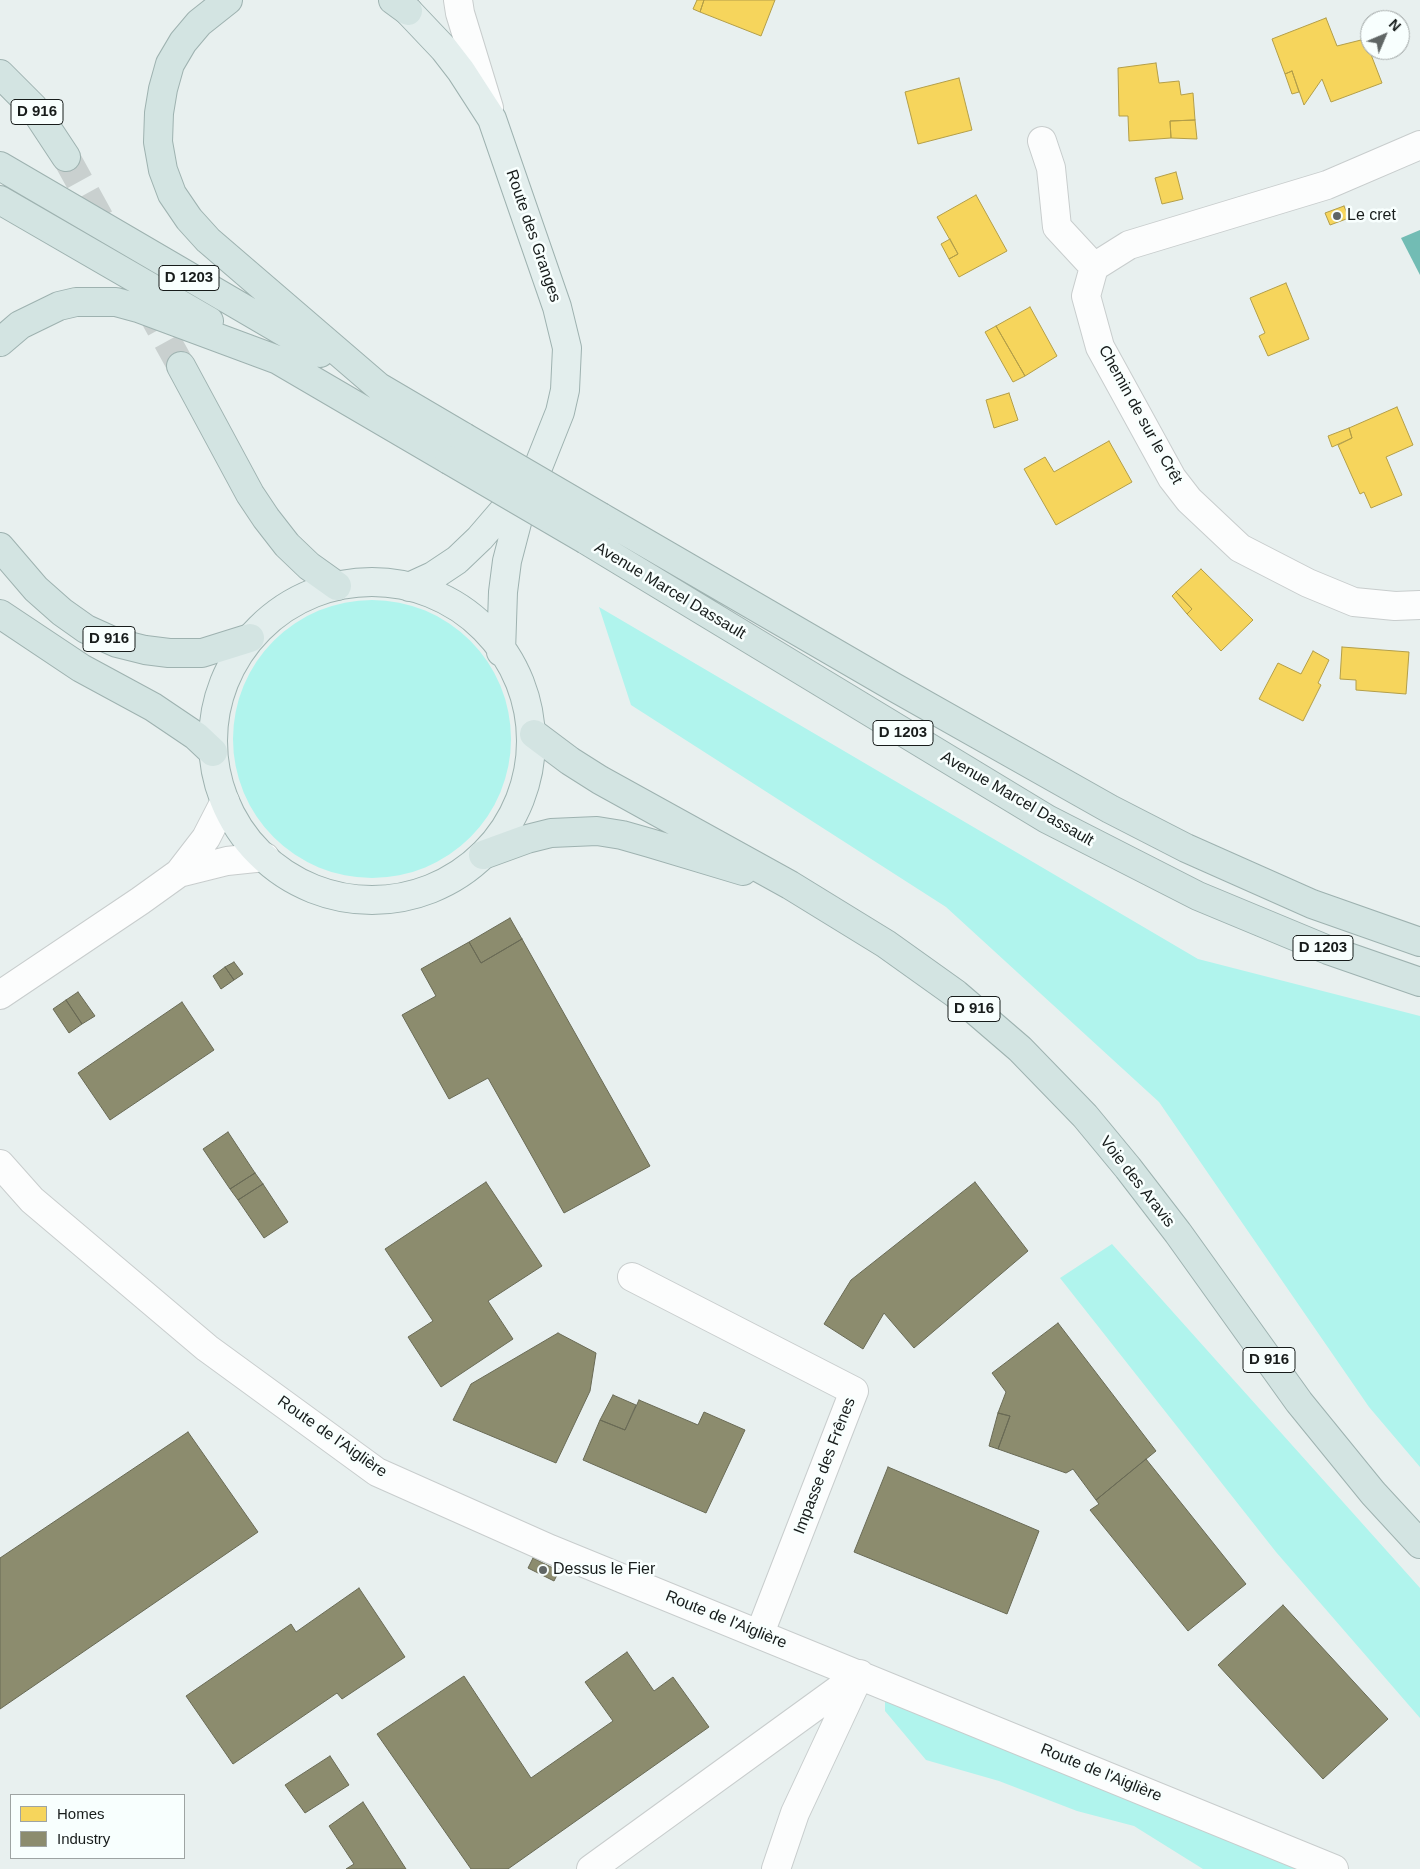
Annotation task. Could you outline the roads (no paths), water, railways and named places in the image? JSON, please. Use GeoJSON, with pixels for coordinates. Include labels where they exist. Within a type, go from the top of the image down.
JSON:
{"type":"FeatureCollection","features":[{"type":"Feature","properties":{"kind":"highway"},"geometry":{"type":"LineString","coordinates":[[228,0],[199,23],[183,42],[170,64],[162,89],[158,113],[158,142],[163,170],[172,194],[189,219],[208,240],[379,387]]}},
{"type":"Feature","properties":{"kind":"highway","name":"D 916"},"geometry":{"type":"LineString","coordinates":[[0,74],[33,107],[66,156]]}},
{"type":"Feature","properties":{"kind":"highway","name":"D 1203"},"geometry":{"type":"LineString","coordinates":[[0,166],[379,387]]}},
{"type":"Feature","properties":{"kind":"highway","name":"D 1203"},"geometry":{"type":"LineString","coordinates":[[0,200],[278,360]]}},
{"type":"Feature","properties":{"kind":"highway"},"geometry":{"type":"LineString","coordinates":[[0,342],[20,325],[58,306],[76,302],[116,302],[278,360]]}},
{"type":"Feature","properties":{"kind":"highway","name":"Avenue Marcel Dassault"},"geometry":{"type":"LineString","coordinates":[[278,360],[586,540],[1054,823],[1198,896],[1328,950],[1420,982]]}},
{"type":"Feature","properties":{"kind":"highway"},"geometry":{"type":"LineString","coordinates":[[181,366],[250,494],[266,518],[287,545],[309,566],[337,586]]}},
{"type":"Feature","properties":{"kind":"highway","name":"Avenue Marcel Dassault"},"geometry":{"type":"LineString","coordinates":[[379,387],[892,686],[1110,810],[1186,848],[1312,904],[1420,942]]}},
{"type":"Feature","properties":{"kind":"highway","name":"D 916"},"geometry":{"type":"LineString","coordinates":[[0,546],[36,589],[62,612],[86,629],[117,643],[168,653],[202,653],[250,638]]}},
{"type":"Feature","properties":{"kind":"highway"},"geometry":{"type":"LineString","coordinates":[[0,614],[74,664],[160,712],[196,736],[213,752]]}},
{"type":"Feature","properties":{"kind":"highway","name":"D 916"},"geometry":{"type":"LineString","coordinates":[[534,734],[570,762],[600,780],[790,885]]}},
{"type":"Feature","properties":{"kind":"highway","name":"D 916"},"geometry":{"type":"LineString","coordinates":[[483,855],[527,839],[551,833],[598,831],[650,842],[790,885]]}},
{"type":"Feature","properties":{"kind":"highway","name":"Voie des Aravis"},"geometry":{"type":"LineString","coordinates":[[790,885],[886,944],[956,994],[1020,1049],[1085,1116],[1128,1168],[1183,1241],[1299,1402],[1373,1493],[1420,1544]]}},
{"type":"Feature","properties":{"kind":"main road"},"geometry":{"type":"LineString","coordinates":[[402,4],[444,49],[461,71],[492,119]]}},
{"type":"Feature","properties":{"kind":"main road","name":"Route des Granges"},"geometry":{"type":"LineString","coordinates":[[492,119],[557,307],[566,348],[566,390],[560,412],[519,515],[507,560],[503,592],[501,652]]}},
{"type":"Feature","properties":{"kind":"main road","name":"Route des Granges"},"geometry":{"type":"LineString","coordinates":[[409,587],[432,576],[457,560],[480,538],[535,474]]}},
{"type":"Feature","properties":{"kind":"main road"},"geometry":{"type":"LineString","coordinates":[[386,583],[409,587],[430,595],[457,610],[486,634],[501,652],[519,680],[527,701],[534,734],[528,778],[521,802],[499,838],[470,866],[439,887],[399,898],[378,900],[356,899],[331,894],[298,881],[265,857],[249,841],[225,801],[217,777],[213,752],[213,731],[220,691],[228,672],[250,638],[268,620],[290,605],[313,593],[337,586],[386,583]]}},
{"type":"Feature","properties":{"kind":"street","name":"Route des Granges"},"geometry":{"type":"LineString","coordinates":[[458,0],[460,13],[492,119]]}},
{"type":"Feature","properties":{"kind":"street"},"geometry":{"type":"LineString","coordinates":[[1042,141],[1051,168],[1057,228],[1094,267],[1129,245],[1327,185],[1420,145]]}},
{"type":"Feature","properties":{"kind":"street","name":"Chemin de sur le Crêt"},"geometry":{"type":"LineString","coordinates":[[1094,267],[1086,296],[1100,347],[1172,478],[1189,500],[1240,548],[1308,583],[1354,602],[1395,606],[1420,605]]}},
{"type":"Feature","properties":{"kind":"street"},"geometry":{"type":"LineString","coordinates":[[0,995],[140,901],[179,872],[206,838],[225,801]]}},
{"type":"Feature","properties":{"kind":"street"},"geometry":{"type":"LineString","coordinates":[[179,872],[226,861],[265,857]]}},
{"type":"Feature","properties":{"kind":"street","name":"Route de l'Aiglière"},"geometry":{"type":"LineString","coordinates":[[0,1164],[32,1200],[207,1348],[377,1472],[550,1548],[1334,1869]]}},
{"type":"Feature","properties":{"kind":"street","name":"Impasse des Frênes"},"geometry":{"type":"LineString","coordinates":[[632,1277],[854,1392],[760,1633]]}},
{"type":"Feature","properties":{"kind":"street"},"geometry":{"type":"LineString","coordinates":[[590,1869],[860,1674]]}},
{"type":"Feature","properties":{"kind":"street"},"geometry":{"type":"LineString","coordinates":[[776,1869],[795,1813],[860,1674]]}},
{"type":"Feature","properties":{"kind":"tunnel"},"geometry":{"type":"LineString","coordinates":[[66,157],[181,366]]}},
{"type":"Feature","properties":{"kind":"place","name":"Le cret"},"geometry":{"type":"Point","coordinates":[1337,216]}},
{"type":"Feature","properties":{"kind":"place","name":"Dessus le Fier"},"geometry":{"type":"Point","coordinates":[543,1570]}}]}
